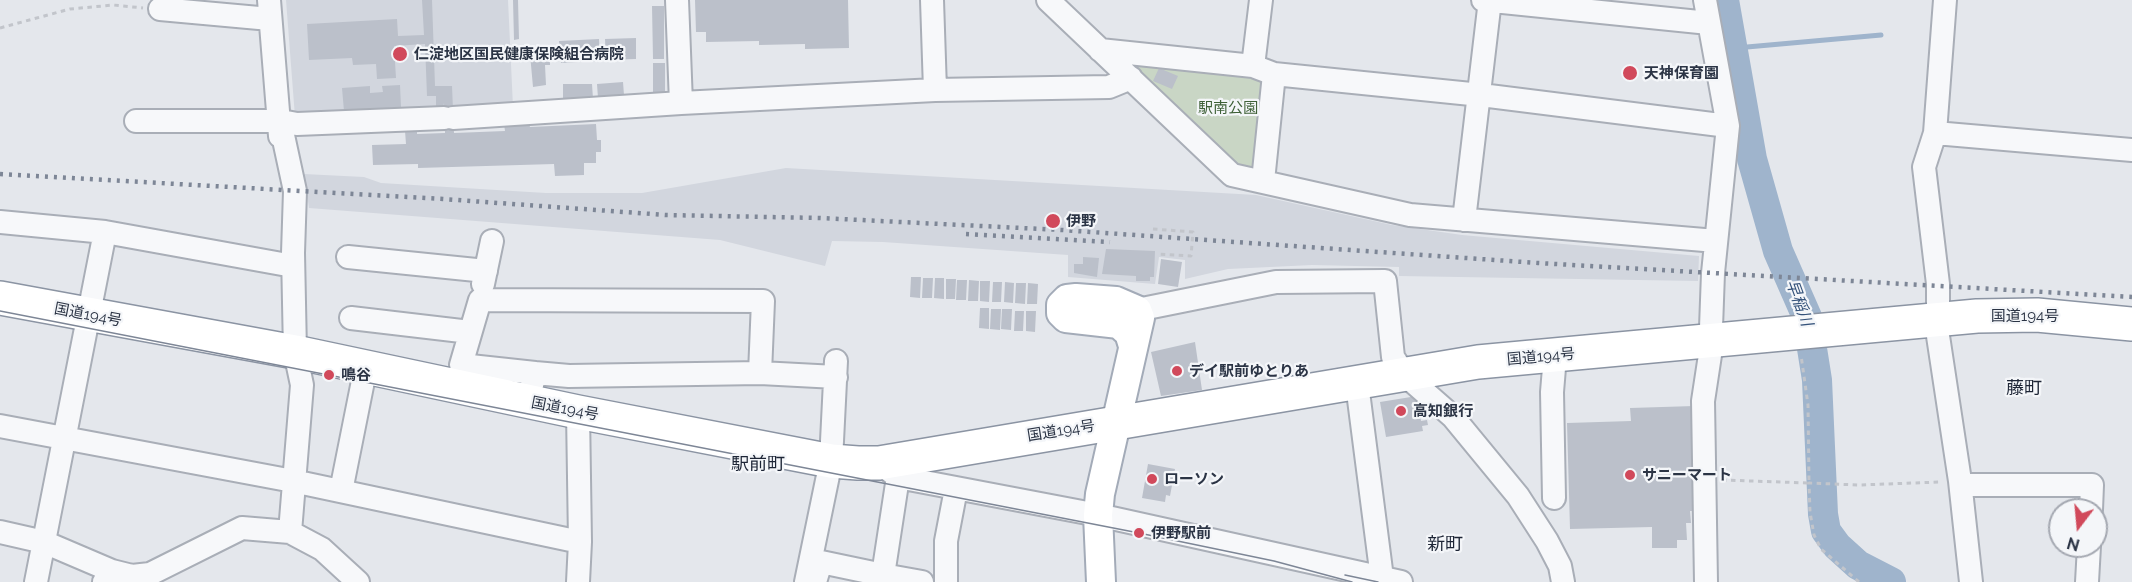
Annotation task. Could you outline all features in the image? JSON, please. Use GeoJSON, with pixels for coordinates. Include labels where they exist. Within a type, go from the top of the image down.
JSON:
{"type":"FeatureCollection","features":[{"type":"Feature","properties":{"kind":"highway","name":"国道194号"},"geometry":{"type":"LineString","coordinates":[[0,298],[366,366],[531,387],[578,411],[831,461],[889,470],[1114,422],[1357,384],[1478,362],[1937,319],[2037,315],[2132,324]]}},
{"type":"Feature","properties":{"kind":"main road"},"geometry":{"type":"LineString","coordinates":[[1101,582],[1098,515],[1114,422],[1133,346],[1140,318],[1137,310],[1116,301],[1076,298],[1067,299],[1061,305],[1061,313],[1066,318],[1119,324],[1129,333],[1133,346]]}},
{"type":"Feature","properties":{"kind":"street"},"geometry":{"type":"LineString","coordinates":[[677,0],[681,103]]}},
{"type":"Feature","properties":{"kind":"street"},"geometry":{"type":"LineString","coordinates":[[932,0],[935,90]]}},
{"type":"Feature","properties":{"kind":"street"},"geometry":{"type":"LineString","coordinates":[[1048,0],[1232,175],[1410,215],[1716,241]]}},
{"type":"Feature","properties":{"kind":"street"},"geometry":{"type":"LineString","coordinates":[[1253,66],[1261,0]]}},
{"type":"Feature","properties":{"kind":"street"},"geometry":{"type":"LineString","coordinates":[[1484,0],[1709,24]]}},
{"type":"Feature","properties":{"kind":"street"},"geometry":{"type":"LineString","coordinates":[[1464,220],[1481,95],[1490,0]]}},
{"type":"Feature","properties":{"kind":"street"},"geometry":{"type":"LineString","coordinates":[[1705,0],[1728,126],[1703,401],[1706,582]]}},
{"type":"Feature","properties":{"kind":"street"},"geometry":{"type":"LineString","coordinates":[[1945,0],[1935,133],[1924,167],[1938,284],[1937,319],[1971,582]]}},
{"type":"Feature","properties":{"kind":"street"},"geometry":{"type":"LineString","coordinates":[[160,9],[270,10],[281,123],[295,191],[293,260],[295,352],[302,386],[290,532]]}},
{"type":"Feature","properties":{"kind":"street"},"geometry":{"type":"LineString","coordinates":[[1100,50],[1253,66],[1274,74],[1481,95],[1728,126]]}},
{"type":"Feature","properties":{"kind":"street"},"geometry":{"type":"LineString","coordinates":[[1263,181],[1274,74]]}},
{"type":"Feature","properties":{"kind":"street"},"geometry":{"type":"LineString","coordinates":[[136,121],[297,124],[449,118],[935,90],[1109,87],[1131,78]]}},
{"type":"Feature","properties":{"kind":"street"},"geometry":{"type":"LineString","coordinates":[[1935,133],[2132,150]]}},
{"type":"Feature","properties":{"kind":"street"},"geometry":{"type":"LineString","coordinates":[[0,222],[105,232],[293,260]]}},
{"type":"Feature","properties":{"kind":"street"},"geometry":{"type":"LineString","coordinates":[[36,582],[105,232]]}},
{"type":"Feature","properties":{"kind":"street"},"geometry":{"type":"LineString","coordinates":[[492,241],[480,300],[460,364],[531,387],[569,376],[760,373],[836,369],[831,461],[806,582]]}},
{"type":"Feature","properties":{"kind":"street"},"geometry":{"type":"LineString","coordinates":[[348,257],[486,271]]}},
{"type":"Feature","properties":{"kind":"street"},"geometry":{"type":"LineString","coordinates":[[1137,310],[1276,282],[1385,281],[1393,357],[1404,374],[1452,417],[1518,496],[1537,524],[1560,566],[1563,582]]}},
{"type":"Feature","properties":{"kind":"street"},"geometry":{"type":"LineString","coordinates":[[480,300],[763,301],[760,373]]}},
{"type":"Feature","properties":{"kind":"street"},"geometry":{"type":"LineString","coordinates":[[351,318],[470,332]]}},
{"type":"Feature","properties":{"kind":"street"},"geometry":{"type":"LineString","coordinates":[[1554,498],[1552,392],[1555,356]]}},
{"type":"Feature","properties":{"kind":"street"},"geometry":{"type":"LineString","coordinates":[[341,491],[366,366]]}},
{"type":"Feature","properties":{"kind":"street"},"geometry":{"type":"LineString","coordinates":[[883,575],[889,470],[956,489],[1098,515],[1377,579],[1357,384]]}},
{"type":"Feature","properties":{"kind":"street"},"geometry":{"type":"LineString","coordinates":[[578,411],[580,542],[578,582]]}},
{"type":"Feature","properties":{"kind":"street"},"geometry":{"type":"LineString","coordinates":[[0,426],[293,481],[580,542]]}},
{"type":"Feature","properties":{"kind":"street"},"geometry":{"type":"LineString","coordinates":[[1960,483],[2092,485],[2091,498]]}},
{"type":"Feature","properties":{"kind":"street"},"geometry":{"type":"LineString","coordinates":[[946,582],[946,541],[956,489]]}},
{"type":"Feature","properties":{"kind":"street"},"geometry":{"type":"LineString","coordinates":[[0,532],[44,542],[108,576],[150,574],[242,528],[290,532],[322,549],[354,580]]}},
{"type":"Feature","properties":{"kind":"street"},"geometry":{"type":"LineString","coordinates":[[2087,582],[2088,558]]}},
{"type":"Feature","properties":{"kind":"street"},"geometry":{"type":"LineString","coordinates":[[815,582],[821,562],[922,582]]}},
{"type":"Feature","properties":{"kind":"path"},"geometry":{"type":"LineString","coordinates":[[0,28],[70,9],[113,5],[160,9]]}},
{"type":"Feature","properties":{"kind":"path"},"geometry":{"type":"LineString","coordinates":[[1153,229],[1193,232],[1191,256],[1157,254]]}},
{"type":"Feature","properties":{"kind":"path"},"geometry":{"type":"LineString","coordinates":[[1796,333],[1808,405],[1810,512],[1818,542],[1831,561],[1859,582]]}},
{"type":"Feature","properties":{"kind":"path"},"geometry":{"type":"LineString","coordinates":[[1703,479],[1859,485],[1960,483]]}},
{"type":"Feature","properties":{"kind":"shaded area","name":"仁淀地区国民健康保険組合病院"},"geometry":{"type":"Polygon","coordinates":[[[286,0],[508,0],[513,107],[295,117],[286,0]]]}},
{"type":"Feature","properties":{"kind":"shaded area"},"geometry":{"type":"Polygon","coordinates":[[[786,168],[1256,195],[1392,225],[1462,235],[1699,256],[1698,281],[1399,276],[1399,267],[1312,265],[1228,269],[1185,279],[1185,260],[1159,257],[1155,284],[1068,277],[1068,255],[883,242],[832,241],[825,266],[720,240],[309,208],[304,174],[364,177],[381,183],[546,193],[642,193],[786,168]]]}},
{"type":"Feature","properties":{"kind":"green space","name":"駅南公園"},"geometry":{"type":"Polygon","coordinates":[[[1134,60],[1263,75],[1256,167],[1235,164],[1132,68],[1134,60]]]}},
{"type":"Feature","properties":{"kind":"building"},"geometry":{"type":"Polygon","coordinates":[[[422,0],[432,0],[435,86],[452,86],[454,133],[505,131],[504,124],[529,123],[530,127],[596,124],[597,140],[601,140],[601,152],[596,152],[596,163],[584,163],[584,175],[555,176],[554,164],[418,168],[418,164],[373,165],[372,145],[406,144],[405,131],[417,131],[417,134],[445,133],[444,103],[443,108],[436,109],[436,96],[427,96],[425,44],[394,46],[396,78],[377,79],[376,64],[353,65],[352,58],[309,60],[307,24],[397,19],[398,36],[424,35],[422,0]]]}},
{"type":"Feature","properties":{"kind":"building"},"geometry":{"type":"Polygon","coordinates":[[[513,0],[518,0],[519,39],[514,40],[513,0]]]}},
{"type":"Feature","properties":{"kind":"building"},"geometry":{"type":"Polygon","coordinates":[[[695,0],[848,0],[849,48],[805,49],[805,44],[759,45],[759,41],[706,42],[706,32],[696,32],[695,0]]]}},
{"type":"Feature","properties":{"kind":"building"},"geometry":{"type":"Polygon","coordinates":[[[652,6],[664,6],[664,59],[653,59],[652,6]]]}},
{"type":"Feature","properties":{"kind":"building"},"geometry":{"type":"Polygon","coordinates":[[[636,38],[636,59],[606,60],[605,39],[636,38]]]}},
{"type":"Feature","properties":{"kind":"building"},"geometry":{"type":"Polygon","coordinates":[[[599,39],[600,61],[561,63],[559,41],[599,39]]]}},
{"type":"Feature","properties":{"kind":"building"},"geometry":{"type":"Polygon","coordinates":[[[550,52],[550,65],[545,65],[546,85],[533,87],[530,54],[550,52]]]}},
{"type":"Feature","properties":{"kind":"building"},"geometry":{"type":"Polygon","coordinates":[[[653,63],[665,63],[665,92],[653,92],[653,63]]]}},
{"type":"Feature","properties":{"kind":"building"},"geometry":{"type":"Polygon","coordinates":[[[1159,68],[1178,76],[1172,89],[1153,81],[1159,68]]]}},
{"type":"Feature","properties":{"kind":"building"},"geometry":{"type":"Polygon","coordinates":[[[623,82],[624,95],[598,98],[597,84],[623,82]]]}},
{"type":"Feature","properties":{"kind":"building"},"geometry":{"type":"Polygon","coordinates":[[[563,84],[592,84],[593,99],[563,99],[563,84]]]}},
{"type":"Feature","properties":{"kind":"building"},"geometry":{"type":"Polygon","coordinates":[[[400,85],[401,107],[344,111],[342,88],[370,86],[370,93],[383,92],[382,86],[400,85]]]}},
{"type":"Feature","properties":{"kind":"building"},"geometry":{"type":"Polygon","coordinates":[[[1074,217],[1093,219],[1092,227],[1074,226],[1074,217]]]}},
{"type":"Feature","properties":{"kind":"building"},"geometry":{"type":"Polygon","coordinates":[[[1106,249],[1155,251],[1154,277],[1150,277],[1150,281],[1136,281],[1136,276],[1102,274],[1106,249]]]}},
{"type":"Feature","properties":{"kind":"building"},"geometry":{"type":"Polygon","coordinates":[[[1083,257],[1099,258],[1097,277],[1074,273],[1074,264],[1083,264],[1083,257]]]}},
{"type":"Feature","properties":{"kind":"building"},"geometry":{"type":"Polygon","coordinates":[[[1161,259],[1182,262],[1178,287],[1158,284],[1161,259]]]}},
{"type":"Feature","properties":{"kind":"building"},"geometry":{"type":"Polygon","coordinates":[[[911,277],[921,277],[920,298],[910,297],[911,277]]]}},
{"type":"Feature","properties":{"kind":"building"},"geometry":{"type":"Polygon","coordinates":[[[923,278],[933,278],[932,298],[922,298],[923,278]]]}},
{"type":"Feature","properties":{"kind":"building"},"geometry":{"type":"Polygon","coordinates":[[[935,278],[944,278],[944,299],[934,298],[935,278]]]}},
{"type":"Feature","properties":{"kind":"building"},"geometry":{"type":"Polygon","coordinates":[[[946,279],[956,279],[955,299],[946,299],[946,279]]]}},
{"type":"Feature","properties":{"kind":"building"},"geometry":{"type":"Polygon","coordinates":[[[957,280],[967,280],[966,300],[956,300],[957,280]]]}},
{"type":"Feature","properties":{"kind":"building"},"geometry":{"type":"Polygon","coordinates":[[[969,280],[979,281],[978,301],[968,301],[969,280]]]}},
{"type":"Feature","properties":{"kind":"building"},"geometry":{"type":"Polygon","coordinates":[[[980,281],[990,281],[989,302],[980,301],[980,281]]]}},
{"type":"Feature","properties":{"kind":"building"},"geometry":{"type":"Polygon","coordinates":[[[993,282],[1002,282],[1001,302],[992,302],[993,282]]]}},
{"type":"Feature","properties":{"kind":"building"},"geometry":{"type":"Polygon","coordinates":[[[1005,282],[1014,283],[1013,303],[1004,302],[1005,282]]]}},
{"type":"Feature","properties":{"kind":"building"},"geometry":{"type":"Polygon","coordinates":[[[1016,283],[1026,283],[1025,304],[1015,303],[1016,283]]]}},
{"type":"Feature","properties":{"kind":"building"},"geometry":{"type":"Polygon","coordinates":[[[1028,283],[1038,284],[1037,304],[1027,304],[1028,283]]]}},
{"type":"Feature","properties":{"kind":"building"},"geometry":{"type":"Polygon","coordinates":[[[980,308],[989,308],[989,329],[979,328],[980,308]]]}},
{"type":"Feature","properties":{"kind":"building"},"geometry":{"type":"Polygon","coordinates":[[[991,309],[1001,309],[1000,330],[990,329],[991,309]]]}},
{"type":"Feature","properties":{"kind":"building"},"geometry":{"type":"Polygon","coordinates":[[[1002,309],[1012,309],[1011,330],[1001,329],[1002,309]]]}},
{"type":"Feature","properties":{"kind":"building"},"geometry":{"type":"Polygon","coordinates":[[[1015,311],[1024,311],[1023,331],[1014,331],[1015,311]]]}},
{"type":"Feature","properties":{"kind":"building"},"geometry":{"type":"Polygon","coordinates":[[[1026,311],[1036,311],[1035,332],[1026,331],[1026,311]]]}},
{"type":"Feature","properties":{"kind":"building","name":"デイ駅前ゆとりあ"},"geometry":{"type":"Polygon","coordinates":[[[1195,342],[1202,390],[1161,396],[1151,352],[1195,342]]]}},
{"type":"Feature","properties":{"kind":"building","name":"高知銀行"},"geometry":{"type":"Polygon","coordinates":[[[1417,396],[1421,421],[1427,420],[1428,425],[1422,426],[1423,431],[1386,437],[1380,402],[1417,396]]]}},
{"type":"Feature","properties":{"kind":"building","name":"サニーマート"},"geometry":{"type":"Polygon","coordinates":[[[1694,406],[1695,439],[1691,439],[1693,511],[1690,511],[1691,523],[1686,523],[1687,540],[1677,540],[1677,548],[1652,548],[1652,527],[1570,529],[1567,423],[1631,421],[1630,408],[1694,406]]]}},
{"type":"Feature","properties":{"kind":"building"},"geometry":{"type":"Polygon","coordinates":[[[1148,464],[1175,469],[1170,496],[1166,495],[1165,502],[1142,498],[1148,464]]]}},
{"type":"Feature","properties":{"kind":"waterway","name":"早稲川"},"geometry":{"type":"LineString","coordinates":[[1724,0],[1752,159],[1778,251],[1807,317],[1817,380],[1823,514],[1826,531],[1837,546],[1858,565],[1891,582]]}},
{"type":"Feature","properties":{"kind":"waterway"},"geometry":{"type":"LineString","coordinates":[[1747,47],[1881,35]]}},
{"type":"Feature","properties":{"kind":"tram line"},"geometry":{"type":"LineString","coordinates":[[0,311],[1139,533],[1274,561],[1352,582]]}},
{"type":"Feature","properties":{"kind":"tram line"},"geometry":{"type":"LineString","coordinates":[[1345,575],[1378,582]]}},
{"type":"Feature","properties":{"kind":"railway"},"geometry":{"type":"LineString","coordinates":[[0,174],[443,199],[666,215],[820,218],[1062,230],[1538,263],[2132,297]]}},
{"type":"Feature","properties":{"kind":"railway"},"geometry":{"type":"LineString","coordinates":[[966,234],[1110,242]]}},
{"type":"Feature","properties":{"kind":"place","name":"仁淀地区国民健康保険組合病院"},"geometry":{"type":"Point","coordinates":[400,54]}},
{"type":"Feature","properties":{"kind":"place","name":"天神保育園"},"geometry":{"type":"Point","coordinates":[1630,73]}},
{"type":"Feature","properties":{"kind":"place","name":"伊野"},"geometry":{"type":"Point","coordinates":[1053,221]}},
{"type":"Feature","properties":{"kind":"place","name":"デイ駅前ゆとりあ"},"geometry":{"type":"Point","coordinates":[1177,371]}},
{"type":"Feature","properties":{"kind":"place","name":"鳴谷"},"geometry":{"type":"Point","coordinates":[329,375]}},
{"type":"Feature","properties":{"kind":"place","name":"高知銀行"},"geometry":{"type":"Point","coordinates":[1401,411]}},
{"type":"Feature","properties":{"kind":"place","name":"サニーマート"},"geometry":{"type":"Point","coordinates":[1630,475]}},
{"type":"Feature","properties":{"kind":"place","name":"ローソン"},"geometry":{"type":"Point","coordinates":[1152,479]}},
{"type":"Feature","properties":{"kind":"place","name":"伊野駅前"},"geometry":{"type":"Point","coordinates":[1139,533]}},
{"type":"Feature","properties":{"kind":"district","name":"藤町"},"geometry":{"type":"Point","coordinates":[2024,389]}},
{"type":"Feature","properties":{"kind":"district","name":"駅前町"},"geometry":{"type":"Point","coordinates":[758,465]}},
{"type":"Feature","properties":{"kind":"district","name":"新町"},"geometry":{"type":"Point","coordinates":[1445,545]}}]}
